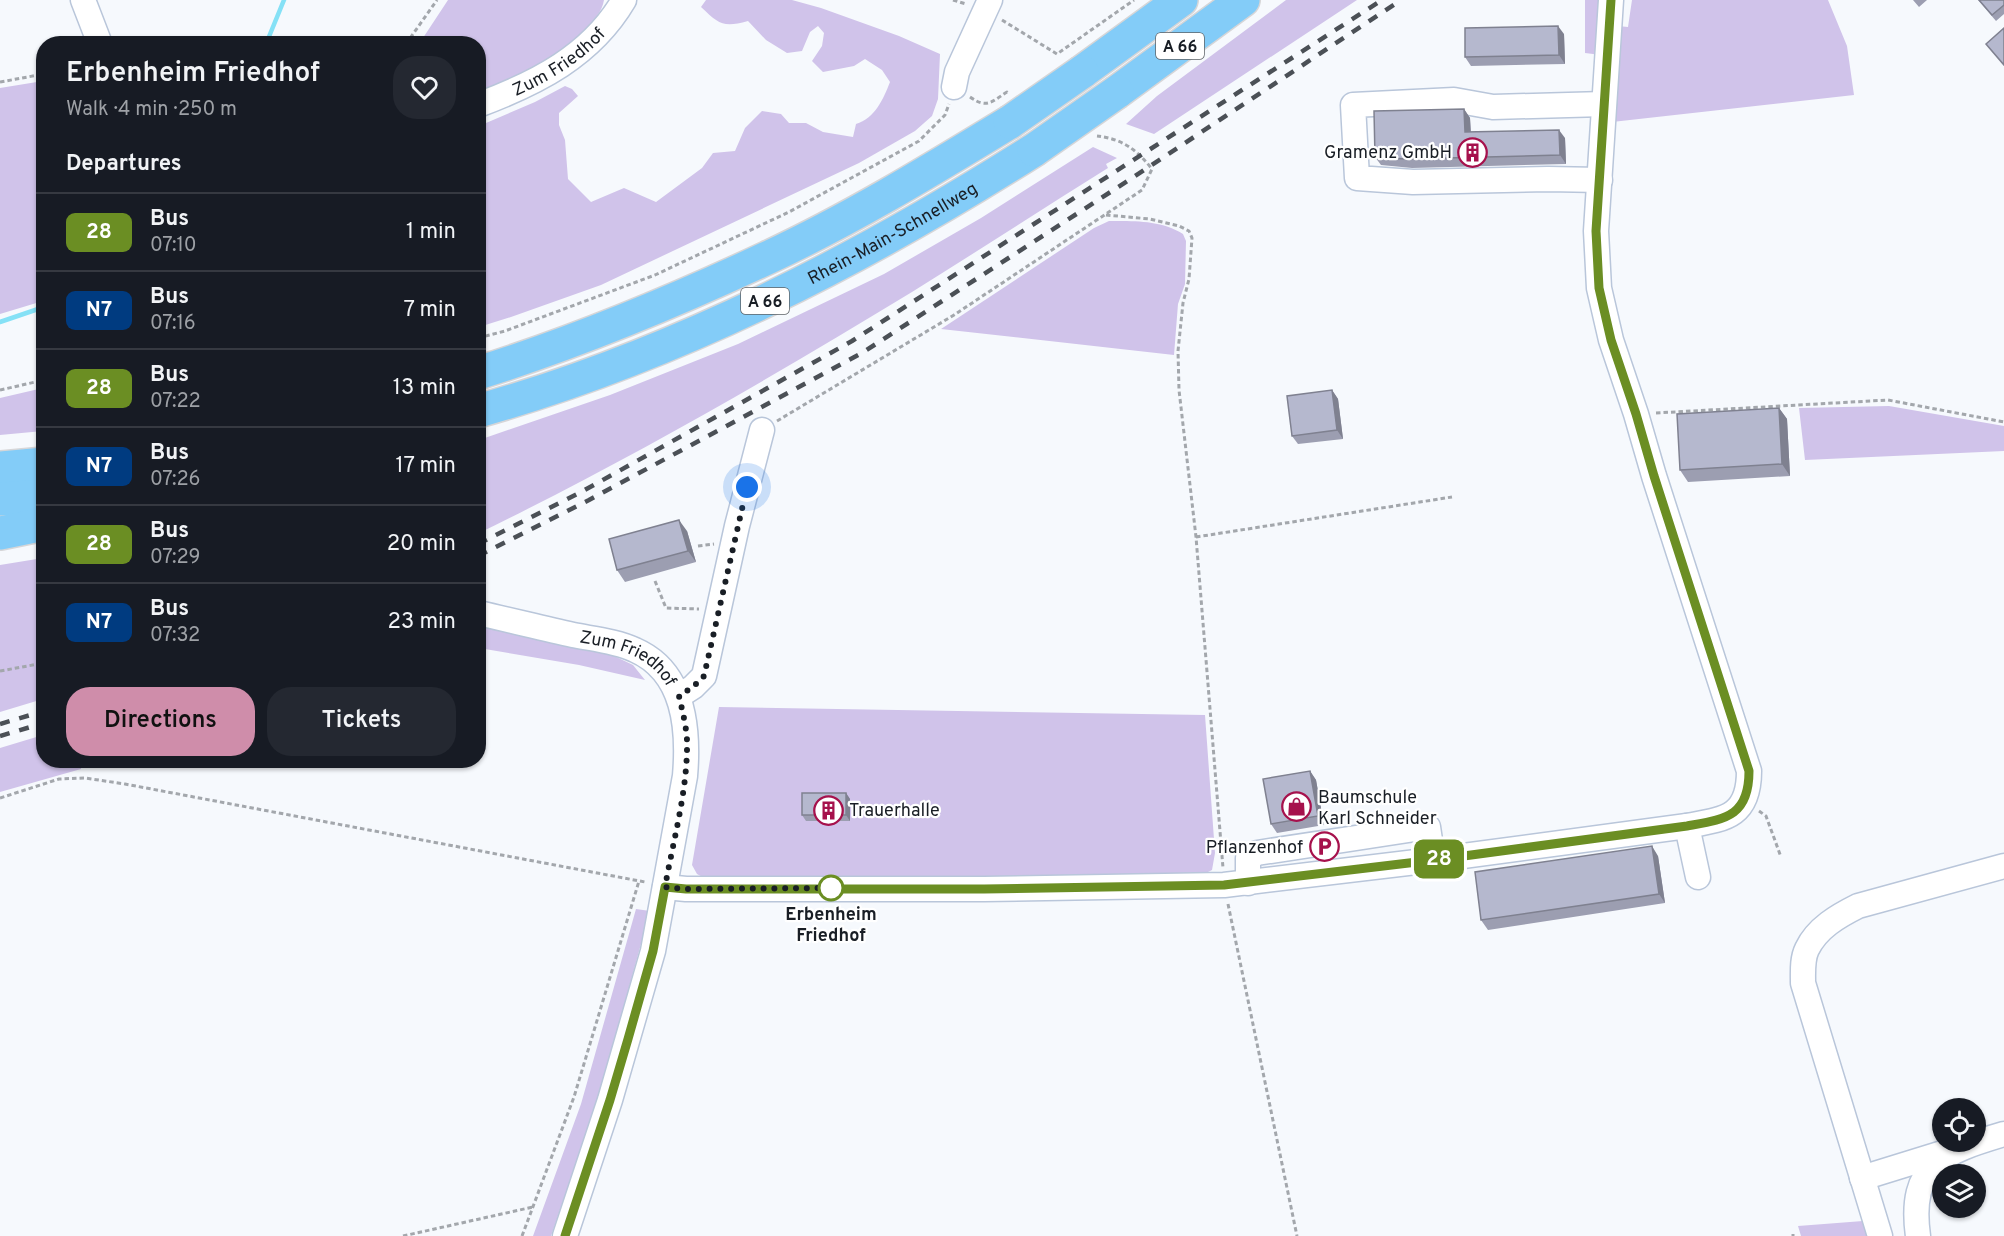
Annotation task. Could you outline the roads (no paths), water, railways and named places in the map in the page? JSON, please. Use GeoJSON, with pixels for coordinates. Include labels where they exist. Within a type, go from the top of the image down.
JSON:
{"type":"FeatureCollection","features":[{"type":"Feature","properties":{"kind":"highway","name":"Rhein-Main-Schnellweg"},"geometry":{"type":"LineString","coordinates":[[486,370],[641,314],[768,258],[880,199],[1001,106],[1082,72],[1181,0]]}},
{"type":"Feature","properties":{"kind":"highway","name":"Rhein-Main-Schnellweg"},"geometry":{"type":"LineString","coordinates":[[486,409],[522,399],[661,347],[787,291],[901,231],[1034,150],[1243,0]]}},
{"type":"Feature","properties":{"kind":"highway"},"geometry":{"type":"LineString","coordinates":[[0,468],[36,465]]}},
{"type":"Feature","properties":{"kind":"highway"},"geometry":{"type":"LineString","coordinates":[[0,499],[36,497]]}},
{"type":"Feature","properties":{"kind":"highway"},"geometry":{"type":"LineString","coordinates":[[0,533],[36,526]]}},
{"type":"Feature","properties":{"kind":"street"},"geometry":{"type":"LineString","coordinates":[[83,0],[97,36]]}},
{"type":"Feature","properties":{"kind":"street","name":"Zum Friedhof"},"geometry":{"type":"LineString","coordinates":[[486,102],[538,80],[575,57],[603,30],[624,0]]}},
{"type":"Feature","properties":{"kind":"street"},"geometry":{"type":"LineString","coordinates":[[665,887],[686,889],[984,889],[1224,885],[1687,826],[1719,820],[1731,815],[1744,800],[1749,789],[1749,771],[1611,340],[1599,288],[1596,231],[1611,0]]}},
{"type":"Feature","properties":{"kind":"street"},"geometry":{"type":"LineString","coordinates":[[959,70],[987,5]]}},
{"type":"Feature","properties":{"kind":"street"},"geometry":{"type":"LineString","coordinates":[[1600,180],[1413,182],[1357,178],[1353,105],[1454,100],[1493,107],[1604,104]]}},
{"type":"Feature","properties":{"kind":"street"},"geometry":{"type":"LineString","coordinates":[[679,696],[704,676],[737,526],[762,430]]}},
{"type":"Feature","properties":{"kind":"street","name":"Zum Friedhof"},"geometry":{"type":"LineString","coordinates":[[486,615],[611,642],[635,650],[657,663],[668,676],[679,696],[685,721],[686,776],[653,951],[610,1100],[565,1236]]}},
{"type":"Feature","properties":{"kind":"street"},"geometry":{"type":"LineString","coordinates":[[1687,826],[1698,877]]}},
{"type":"Feature","properties":{"kind":"street"},"geometry":{"type":"LineString","coordinates":[[1248,883],[1248,858],[1257,853],[1428,827],[1434,860]]}},
{"type":"Feature","properties":{"kind":"street"},"geometry":{"type":"LineString","coordinates":[[1880,1236],[1803,983],[1806,950],[1819,932],[1837,916],[1858,906],[2004,866]]}},
{"type":"Feature","properties":{"kind":"street"},"geometry":{"type":"LineString","coordinates":[[1986,1140],[2004,1134]]}},
{"type":"Feature","properties":{"kind":"street"},"geometry":{"type":"LineString","coordinates":[[1862,1178],[1946,1152]]}},
{"type":"Feature","properties":{"kind":"street"},"geometry":{"type":"LineString","coordinates":[[1918,1236],[1915,1216],[1920,1186],[1933,1166],[1953,1152]]}},
{"type":"Feature","properties":{"kind":"waterway"},"geometry":{"type":"LineString","coordinates":[[269,36],[284,0]]}},
{"type":"Feature","properties":{"kind":"waterway"},"geometry":{"type":"LineString","coordinates":[[0,322],[36,310]]}},
{"type":"Feature","properties":{"kind":"railway"},"geometry":{"type":"LineString","coordinates":[[486,540],[583,491],[852,341],[1382,0]]}},
{"type":"Feature","properties":{"kind":"railway"},"geometry":{"type":"LineString","coordinates":[[486,552],[589,500],[862,353],[1401,0]]}},
{"type":"Feature","properties":{"kind":"railway"},"geometry":{"type":"LineString","coordinates":[[0,724],[36,713]]}},
{"type":"Feature","properties":{"kind":"railway"},"geometry":{"type":"LineString","coordinates":[[0,736],[36,725]]}},
{"type":"Feature","properties":{"kind":"place","name":"Gramenz GmbH"},"geometry":{"type":"Point","coordinates":[1473,152]}},
{"type":"Feature","properties":{"kind":"place","name":"Baumschule Karl Schneider"},"geometry":{"type":"Point","coordinates":[1297,807]}},
{"type":"Feature","properties":{"kind":"place","name":"Trauerhalle"},"geometry":{"type":"Point","coordinates":[828,810]}},
{"type":"Feature","properties":{"kind":"place","name":"Pflanzenhof"},"geometry":{"type":"Point","coordinates":[1324,847]}},
{"type":"Feature","properties":{"kind":"place","name":"Erbenheim Friedhof"},"geometry":{"type":"Point","coordinates":[831,888]}}]}
